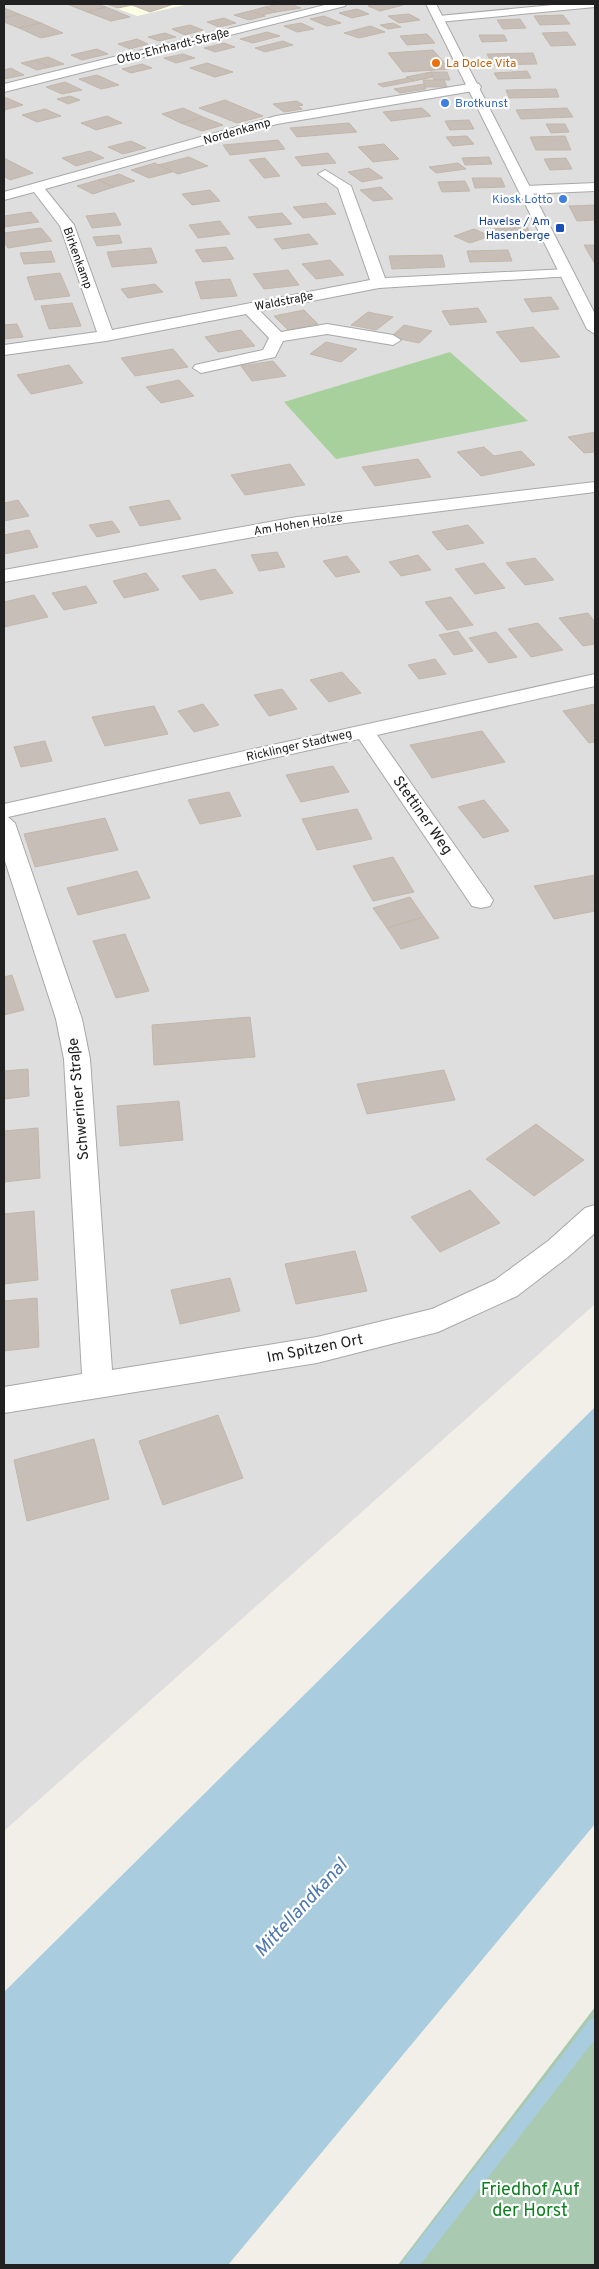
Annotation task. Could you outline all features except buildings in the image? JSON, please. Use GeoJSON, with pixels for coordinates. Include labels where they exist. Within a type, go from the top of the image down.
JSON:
{"type":"FeatureCollection","features":[{"type":"Feature","properties":{"kind":"street","name":"Otto-Ehrhardt-Straße"},"geometry":{"type":"LineString","coordinates":[[4,88],[341,4]]}},
{"type":"Feature","properties":{"kind":"street"},"geometry":{"type":"LineString","coordinates":[[432,4],[595,329]]}},
{"type":"Feature","properties":{"kind":"street"},"geometry":{"type":"LineString","coordinates":[[439,19],[594,4]]}},
{"type":"Feature","properties":{"kind":"street","name":"Nordenkamp"},"geometry":{"type":"LineString","coordinates":[[4,196],[276,120],[475,87]]}},
{"type":"Feature","properties":{"kind":"street"},"geometry":{"type":"LineString","coordinates":[[325,174],[344,186],[379,283]]}},
{"type":"Feature","properties":{"kind":"street","name":"Birkenkamp"},"geometry":{"type":"LineString","coordinates":[[38,187],[67,225],[106,336]]}},
{"type":"Feature","properties":{"kind":"street"},"geometry":{"type":"LineString","coordinates":[[526,190],[595,187]]}},
{"type":"Feature","properties":{"kind":"street","name":"Waldstraße"},"geometry":{"type":"LineString","coordinates":[[4,350],[106,336],[379,283],[567,273]]}},
{"type":"Feature","properties":{"kind":"street"},"geometry":{"type":"LineString","coordinates":[[250,308],[277,337]]}},
{"type":"Feature","properties":{"kind":"street"},"geometry":{"type":"LineString","coordinates":[[277,337],[327,329],[393,340]]}},
{"type":"Feature","properties":{"kind":"street"},"geometry":{"type":"LineString","coordinates":[[201,368],[269,354],[277,337]]}},
{"type":"Feature","properties":{"kind":"street","name":"Am Hohen Holze"},"geometry":{"type":"LineString","coordinates":[[4,576],[305,522],[595,487]]}},
{"type":"Feature","properties":{"kind":"street","name":"Ricklinger Stadtweg"},"geometry":{"type":"LineString","coordinates":[[4,812],[595,680]]}},
{"type":"Feature","properties":{"kind":"street","name":"Stettiner Weg"},"geometry":{"type":"LineString","coordinates":[[364,731],[481,900]]}},
{"type":"Feature","properties":{"kind":"street","name":"Schweriner Straße"},"geometry":{"type":"LineString","coordinates":[[4,823],[69,1019],[77,1059],[98,1385]]}},
{"type":"Feature","properties":{"kind":"street","name":"Im Spitzen Ort"},"geometry":{"type":"LineString","coordinates":[[4,1400],[317,1350],[438,1320],[506,1288],[558,1249],[595,1216]]}},
{"type":"Feature","properties":{"kind":"shaded area"},"geometry":{"type":"Polygon","coordinates":[[[4,4],[595,4],[595,1304],[4,1831],[4,4]]]}},
{"type":"Feature","properties":{"kind":"shaded area"},"geometry":{"type":"Polygon","coordinates":[[[105,4],[189,4],[137,16],[105,4]]]}},
{"type":"Feature","properties":{"kind":"green space"},"geometry":{"type":"Polygon","coordinates":[[[450,352],[528,421],[336,459],[284,402],[450,352]]]}},
{"type":"Feature","properties":{"kind":"green space","name":"Friedhof Auf der Horst"},"geometry":{"type":"Polygon","coordinates":[[[595,2007],[595,2265],[398,2265],[595,2007]]]}},
{"type":"Feature","properties":{"kind":"water","name":"Mittellandkanal"},"geometry":{"type":"Polygon","coordinates":[[[595,1407],[595,1824],[228,2265],[4,2265],[4,1992],[595,1407]]]}},
{"type":"Feature","properties":{"kind":"waterway"},"geometry":{"type":"LineString","coordinates":[[410,2265],[595,2026]]}},
{"type":"Feature","properties":{"kind":"place","name":"La Dolce Vita"},"geometry":{"type":"Point","coordinates":[436,63]}},
{"type":"Feature","properties":{"kind":"place","name":"Brotkunst"},"geometry":{"type":"Point","coordinates":[445,103]}},
{"type":"Feature","properties":{"kind":"place","name":"Kiosk Lotto"},"geometry":{"type":"Point","coordinates":[563,199]}},
{"type":"Feature","properties":{"kind":"place","name":"Havelse / Am Hasenberge"},"geometry":{"type":"Point","coordinates":[560,228]}}]}
